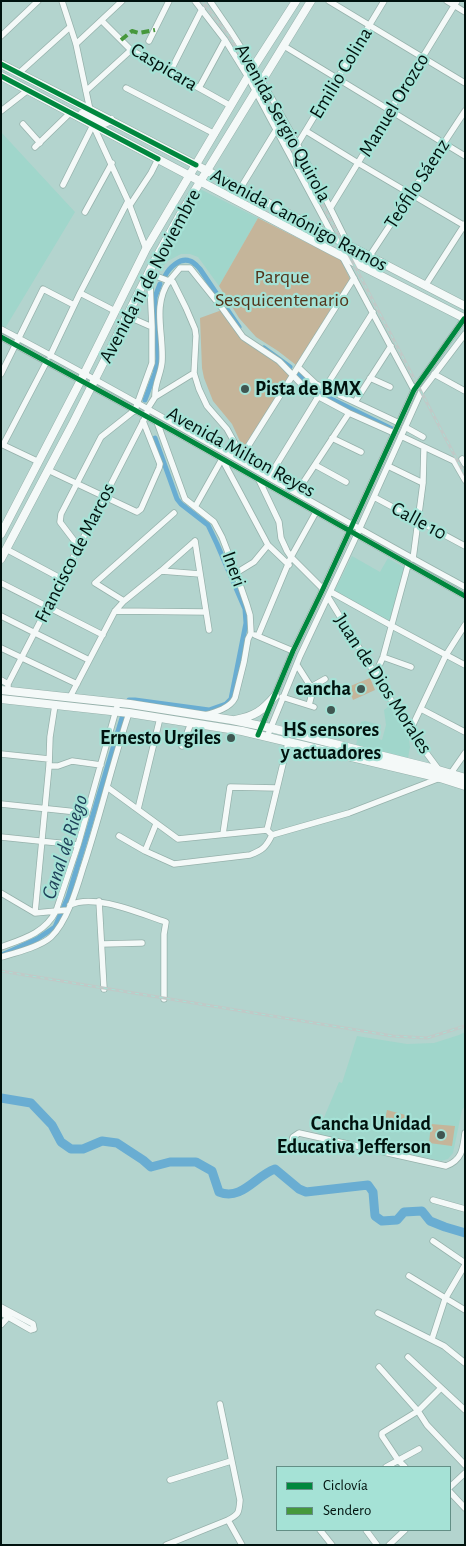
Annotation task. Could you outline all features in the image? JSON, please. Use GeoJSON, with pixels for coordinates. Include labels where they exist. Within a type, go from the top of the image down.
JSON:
{"type":"FeatureCollection","features":[{"type":"Feature","properties":{"kind":"main road","name":"Avenida 11 de Noviembre"},"geometry":{"type":"LineString","coordinates":[[1,534],[146,249],[253,68],[296,1]]}},
{"type":"Feature","properties":{"kind":"main road","name":"Avenida 11 de Noviembre"},"geometry":{"type":"LineString","coordinates":[[1,559],[184,208],[311,1]]}},
{"type":"Feature","properties":{"kind":"main road","name":"Avenida Canónigo Ramos"},"geometry":{"type":"LineString","coordinates":[[1,64],[111,120],[350,248],[465,306]]}},
{"type":"Feature","properties":{"kind":"main road","name":"Avenida Canónigo Ramos"},"geometry":{"type":"LineString","coordinates":[[1,76],[330,250],[464,317]]}},
{"type":"Feature","properties":{"kind":"main road"},"geometry":{"type":"LineString","coordinates":[[73,113],[105,123],[111,120]]}},
{"type":"Feature","properties":{"kind":"main road"},"geometry":{"type":"LineString","coordinates":[[330,250],[334,239]]}},
{"type":"Feature","properties":{"kind":"main road"},"geometry":{"type":"LineString","coordinates":[[6,688],[118,703],[262,726],[444,775],[465,786]]}},
{"type":"Feature","properties":{"kind":"main road"},"geometry":{"type":"LineString","coordinates":[[232,720],[256,714],[279,697]]}},
{"type":"Feature","properties":{"kind":"main road"},"geometry":{"type":"LineString","coordinates":[[1,699],[129,713],[190,723],[258,735],[288,743],[465,778]]}},
{"type":"Feature","properties":{"kind":"main road"},"geometry":{"type":"LineString","coordinates":[[444,775],[465,794]]}},
{"type":"Feature","properties":{"kind":"street"},"geometry":{"type":"LineString","coordinates":[[1,36],[38,1]]}},
{"type":"Feature","properties":{"kind":"street"},"geometry":{"type":"LineString","coordinates":[[62,1],[76,44],[90,110]]}},
{"type":"Feature","properties":{"kind":"street"},"geometry":{"type":"LineString","coordinates":[[76,44],[122,1]]}},
{"type":"Feature","properties":{"kind":"street"},"geometry":{"type":"LineString","coordinates":[[149,41],[170,1]]}},
{"type":"Feature","properties":{"kind":"street","name":"Avenida Sergio Quirola"},"geometry":{"type":"LineString","coordinates":[[195,1],[225,40],[248,77],[334,239]]}},
{"type":"Feature","properties":{"kind":"street","name":"Avenida Sergio Quirola"},"geometry":{"type":"LineString","coordinates":[[210,1],[261,81],[297,145],[350,248]]}},
{"type":"Feature","properties":{"kind":"street"},"geometry":{"type":"LineString","coordinates":[[329,1],[465,83]]}},
{"type":"Feature","properties":{"kind":"street","name":"Emilio Colina"},"geometry":{"type":"LineString","coordinates":[[297,145],[384,1]]}},
{"type":"Feature","properties":{"kind":"street"},"geometry":{"type":"LineString","coordinates":[[447,1],[455,3],[465,12]]}},
{"type":"Feature","properties":{"kind":"street","name":"Manuel Orozco"},"geometry":{"type":"LineString","coordinates":[[330,208],[455,3]]}},
{"type":"Feature","properties":{"kind":"street"},"geometry":{"type":"LineString","coordinates":[[170,72],[202,9]]}},
{"type":"Feature","properties":{"kind":"street","name":"Caspicara"},"geometry":{"type":"LineString","coordinates":[[102,21],[131,50],[231,106]]}},
{"type":"Feature","properties":{"kind":"street"},"geometry":{"type":"LineString","coordinates":[[19,73],[70,26]]}},
{"type":"Feature","properties":{"kind":"street"},"geometry":{"type":"LineString","coordinates":[[199,88],[225,40]]}},
{"type":"Feature","properties":{"kind":"street"},"geometry":{"type":"LineString","coordinates":[[284,46],[465,156]]}},
{"type":"Feature","properties":{"kind":"street"},"geometry":{"type":"LineString","coordinates":[[86,91],[131,50]]}},
{"type":"Feature","properties":{"kind":"street"},"geometry":{"type":"LineString","coordinates":[[126,88],[215,134]]}},
{"type":"Feature","properties":{"kind":"street"},"geometry":{"type":"LineString","coordinates":[[1,111],[28,90]]}},
{"type":"Feature","properties":{"kind":"street","name":"Teófilo Sáenz"},"geometry":{"type":"LineString","coordinates":[[369,257],[465,111]]}},
{"type":"Feature","properties":{"kind":"street"},"geometry":{"type":"LineString","coordinates":[[23,124],[37,145],[73,113]]}},
{"type":"Feature","properties":{"kind":"street"},"geometry":{"type":"LineString","coordinates":[[93,125],[112,163],[146,249]]}},
{"type":"Feature","properties":{"kind":"street"},"geometry":{"type":"LineString","coordinates":[[63,185],[93,125]]}},
{"type":"Feature","properties":{"kind":"street"},"geometry":{"type":"LineString","coordinates":[[240,189],[276,130]]}},
{"type":"Feature","properties":{"kind":"street"},"geometry":{"type":"LineString","coordinates":[[306,131],[358,164],[464,225],[424,286]]}},
{"type":"Feature","properties":{"kind":"street"},"geometry":{"type":"LineString","coordinates":[[39,462],[2,444],[129,203],[151,173],[158,159]]}},
{"type":"Feature","properties":{"kind":"street"},"geometry":{"type":"LineString","coordinates":[[85,212],[112,163]]}},
{"type":"Feature","properties":{"kind":"street"},"geometry":{"type":"LineString","coordinates":[[342,256],[414,390]]}},
{"type":"Feature","properties":{"kind":"street"},"geometry":{"type":"LineString","coordinates":[[154,397],[162,361],[161,296],[168,281],[180,268],[190,268],[243,337],[279,361],[308,391],[349,413],[394,433]]}},
{"type":"Feature","properties":{"kind":"street"},"geometry":{"type":"LineString","coordinates":[[78,547],[59,518],[101,437],[135,410],[152,363],[150,274],[173,282],[193,324],[196,336],[194,373],[207,406],[228,429],[241,459]]}},
{"type":"Feature","properties":{"kind":"street"},"geometry":{"type":"LineString","coordinates":[[241,459],[354,278]]}},
{"type":"Feature","properties":{"kind":"street"},"geometry":{"type":"LineString","coordinates":[[1,374],[43,289],[74,305]]}},
{"type":"Feature","properties":{"kind":"street"},"geometry":{"type":"LineString","coordinates":[[80,293],[115,311]]}},
{"type":"Feature","properties":{"kind":"street"},"geometry":{"type":"LineString","coordinates":[[325,388],[373,312]]}},
{"type":"Feature","properties":{"kind":"street"},"geometry":{"type":"LineString","coordinates":[[127,316],[152,327]]}},
{"type":"Feature","properties":{"kind":"street"},"geometry":{"type":"LineString","coordinates":[[267,737],[293,651],[324,589],[414,390],[464,317]]}},
{"type":"Feature","properties":{"kind":"street","name":"Avenida Milton Reyes"},"geometry":{"type":"LineString","coordinates":[[3,329],[48,358],[93,383],[135,410],[144,419],[156,422],[465,596]]}},
{"type":"Feature","properties":{"kind":"street"},"geometry":{"type":"LineString","coordinates":[[258,735],[297,665],[421,392],[465,334]]}},
{"type":"Feature","properties":{"kind":"street","name":"Avenida Milton Reyes"},"geometry":{"type":"LineString","coordinates":[[1,337],[48,358]]}},
{"type":"Feature","properties":{"kind":"street"},"geometry":{"type":"LineString","coordinates":[[354,402],[391,346]]}},
{"type":"Feature","properties":{"kind":"street"},"geometry":{"type":"LineString","coordinates":[[298,367],[316,384],[399,423]]}},
{"type":"Feature","properties":{"kind":"street"},"geometry":{"type":"LineString","coordinates":[[154,397],[194,373]]}},
{"type":"Feature","properties":{"kind":"street"},"geometry":{"type":"LineString","coordinates":[[434,374],[465,391]]}},
{"type":"Feature","properties":{"kind":"street"},"geometry":{"type":"LineString","coordinates":[[370,378],[390,386]]}},
{"type":"Feature","properties":{"kind":"street","name":"Avenida Milton Reyes"},"geometry":{"type":"LineString","coordinates":[[93,383],[148,408],[465,587]]}},
{"type":"Feature","properties":{"kind":"street","name":"Francisco de Marcos"},"geometry":{"type":"LineString","coordinates":[[6,688],[154,397]]}},
{"type":"Feature","properties":{"kind":"street"},"geometry":{"type":"LineString","coordinates":[[269,477],[318,397]]}},
{"type":"Feature","properties":{"kind":"street"},"geometry":{"type":"LineString","coordinates":[[297,492],[349,413]]}},
{"type":"Feature","properties":{"kind":"street"},"geometry":{"type":"LineString","coordinates":[[48,470],[137,512],[141,509],[160,468],[144,419]]}},
{"type":"Feature","properties":{"kind":"street","name":"Ineri"},"geometry":{"type":"LineString","coordinates":[[156,422],[182,494],[185,499],[214,522],[222,537],[250,615],[251,633],[232,703],[204,716]]}},
{"type":"Feature","properties":{"kind":"street"},"geometry":{"type":"LineString","coordinates":[[405,427],[423,437]]}},
{"type":"Feature","properties":{"kind":"street"},"geometry":{"type":"LineString","coordinates":[[400,436],[456,462],[465,480]]}},
{"type":"Feature","properties":{"kind":"street"},"geometry":{"type":"LineString","coordinates":[[332,438],[361,452]]}},
{"type":"Feature","properties":{"kind":"street"},"geometry":{"type":"LineString","coordinates":[[413,559],[423,483],[424,447]]}},
{"type":"Feature","properties":{"kind":"street"},"geometry":{"type":"LineString","coordinates":[[196,507],[222,459]]}},
{"type":"Feature","properties":{"kind":"street"},"geometry":{"type":"LineString","coordinates":[[222,459],[268,545],[289,565]]}},
{"type":"Feature","properties":{"kind":"street"},"geometry":{"type":"LineString","coordinates":[[315,465],[346,482]]}},
{"type":"Feature","properties":{"kind":"street"},"geometry":{"type":"LineString","coordinates":[[388,466],[423,483]]}},
{"type":"Feature","properties":{"kind":"street"},"geometry":{"type":"LineString","coordinates":[[260,480],[276,513],[281,538],[292,558],[324,589]]}},
{"type":"Feature","properties":{"kind":"street","name":"Calle 10"},"geometry":{"type":"LineString","coordinates":[[374,497],[465,546]]}},
{"type":"Feature","properties":{"kind":"street"},"geometry":{"type":"LineString","coordinates":[[258,636],[292,558],[316,512]]}},
{"type":"Feature","properties":{"kind":"street"},"geometry":{"type":"LineString","coordinates":[[124,600],[96,583],[174,513]]}},
{"type":"Feature","properties":{"kind":"street"},"geometry":{"type":"LineString","coordinates":[[70,696],[115,611],[124,600],[195,541],[209,630]]}},
{"type":"Feature","properties":{"kind":"street"},"geometry":{"type":"LineString","coordinates":[[236,573],[254,562],[268,545]]}},
{"type":"Feature","properties":{"kind":"street"},"geometry":{"type":"LineString","coordinates":[[6,549],[62,579]]}},
{"type":"Feature","properties":{"kind":"street"},"geometry":{"type":"LineString","coordinates":[[376,675],[383,657],[408,565]]}},
{"type":"Feature","properties":{"kind":"street"},"geometry":{"type":"LineString","coordinates":[[161,571],[200,574]]}},
{"type":"Feature","properties":{"kind":"street"},"geometry":{"type":"LineString","coordinates":[[1,583],[103,634]]}},
{"type":"Feature","properties":{"kind":"street"},"geometry":{"type":"LineString","coordinates":[[329,595],[465,665]]}},
{"type":"Feature","properties":{"kind":"street","name":"Juan de Dios Morales"},"geometry":{"type":"LineString","coordinates":[[329,595],[410,731],[444,775]]}},
{"type":"Feature","properties":{"kind":"street"},"geometry":{"type":"LineString","coordinates":[[115,611],[206,612]]}},
{"type":"Feature","properties":{"kind":"street"},"geometry":{"type":"LineString","coordinates":[[1,616],[89,660]]}},
{"type":"Feature","properties":{"kind":"street"},"geometry":{"type":"LineString","coordinates":[[410,731],[446,655],[465,625]]}},
{"type":"Feature","properties":{"kind":"street"},"geometry":{"type":"LineString","coordinates":[[251,633],[293,651]]}},
{"type":"Feature","properties":{"kind":"street"},"geometry":{"type":"LineString","coordinates":[[1,648],[77,684]]}},
{"type":"Feature","properties":{"kind":"street"},"geometry":{"type":"LineString","coordinates":[[383,657],[411,668]]}},
{"type":"Feature","properties":{"kind":"street"},"geometry":{"type":"LineString","coordinates":[[279,697],[311,706],[313,690],[297,665]]}},
{"type":"Feature","properties":{"kind":"street"},"geometry":{"type":"LineString","coordinates":[[311,687],[325,679]]}},
{"type":"Feature","properties":{"kind":"street"},"geometry":{"type":"LineString","coordinates":[[1,680],[6,688]]}},
{"type":"Feature","properties":{"kind":"street"},"geometry":{"type":"LineString","coordinates":[[1,947],[43,928],[51,921],[57,911],[78,845],[118,703]]}},
{"type":"Feature","properties":{"kind":"street"},"geometry":{"type":"LineString","coordinates":[[35,913],[50,737],[55,705]]}},
{"type":"Feature","properties":{"kind":"street"},"geometry":{"type":"LineString","coordinates":[[421,709],[465,732]]}},
{"type":"Feature","properties":{"kind":"street"},"geometry":{"type":"LineString","coordinates":[[1,957],[49,938],[56,931],[68,909],[90,847],[129,713]]}},
{"type":"Feature","properties":{"kind":"street"},"geometry":{"type":"LineString","coordinates":[[138,809],[160,718]]}},
{"type":"Feature","properties":{"kind":"street"},"geometry":{"type":"LineString","coordinates":[[182,746],[190,723]]}},
{"type":"Feature","properties":{"kind":"street"},"geometry":{"type":"LineString","coordinates":[[267,830],[288,743]]}},
{"type":"Feature","properties":{"kind":"street"},"geometry":{"type":"LineString","coordinates":[[119,836],[145,852],[178,864],[250,855],[266,846],[272,835],[349,813],[444,775],[465,753]]}},
{"type":"Feature","properties":{"kind":"street"},"geometry":{"type":"LineString","coordinates":[[1,754],[49,762],[58,766],[72,761],[101,765]]}},
{"type":"Feature","properties":{"kind":"street"},"geometry":{"type":"LineString","coordinates":[[107,787],[180,840],[267,830]]}},
{"type":"Feature","properties":{"kind":"street"},"geometry":{"type":"LineString","coordinates":[[223,834],[230,787],[277,788]]}},
{"type":"Feature","properties":{"kind":"street"},"geometry":{"type":"LineString","coordinates":[[1,804],[87,813]]}},
{"type":"Feature","properties":{"kind":"street"},"geometry":{"type":"LineString","coordinates":[[145,852],[156,824]]}},
{"type":"Feature","properties":{"kind":"street"},"geometry":{"type":"LineString","coordinates":[[267,830],[272,835]]}},
{"type":"Feature","properties":{"kind":"street"},"geometry":{"type":"LineString","coordinates":[[1,837],[78,845]]}},
{"type":"Feature","properties":{"kind":"street"},"geometry":{"type":"LineString","coordinates":[[1,893],[35,913],[68,909],[76,903],[99,901],[166,922],[164,934],[164,999]]}},
{"type":"Feature","properties":{"kind":"street"},"geometry":{"type":"LineString","coordinates":[[99,901],[104,989]]}},
{"type":"Feature","properties":{"kind":"street"},"geometry":{"type":"LineString","coordinates":[[102,944],[142,943]]}},
{"type":"Feature","properties":{"kind":"street"},"geometry":{"type":"LineString","coordinates":[[301,1151],[292,1143],[293,1137],[299,1133],[446,1166],[455,1163],[462,1151],[465,1133]]}},
{"type":"Feature","properties":{"kind":"street"},"geometry":{"type":"LineString","coordinates":[[433,1200],[465,1209]]}},
{"type":"Feature","properties":{"kind":"street"},"geometry":{"type":"LineString","coordinates":[[432,1340],[445,1299],[465,1264],[434,1240]]}},
{"type":"Feature","properties":{"kind":"street"},"geometry":{"type":"LineString","coordinates":[[409,1276],[465,1310]]}},
{"type":"Feature","properties":{"kind":"street"},"geometry":{"type":"LineString","coordinates":[[1,1307],[10,1315]]}},
{"type":"Feature","properties":{"kind":"street"},"geometry":{"type":"LineString","coordinates":[[1,1313],[10,1315]]}},
{"type":"Feature","properties":{"kind":"street"},"geometry":{"type":"LineString","coordinates":[[378,1314],[444,1346],[465,1363]]}},
{"type":"Feature","properties":{"kind":"street"},"geometry":{"type":"LineString","coordinates":[[1,1325],[10,1315]]}},
{"type":"Feature","properties":{"kind":"street"},"geometry":{"type":"LineString","coordinates":[[408,1357],[465,1410]]}},
{"type":"Feature","properties":{"kind":"street"},"geometry":{"type":"LineString","coordinates":[[379,1367],[418,1411],[427,1425],[465,1465]]}},
{"type":"Feature","properties":{"kind":"street"},"geometry":{"type":"LineString","coordinates":[[404,1466],[382,1436],[382,1433],[418,1411],[442,1388]]}},
{"type":"Feature","properties":{"kind":"street"},"geometry":{"type":"LineString","coordinates":[[166,1545],[228,1520],[239,1512],[240,1500],[220,1404]]}},
{"type":"Feature","properties":{"kind":"street"},"geometry":{"type":"LineString","coordinates":[[388,1466],[419,1448]]}},
{"type":"Feature","properties":{"kind":"street"},"geometry":{"type":"LineString","coordinates":[[170,1480],[231,1461]]}},
{"type":"Feature","properties":{"kind":"street"},"geometry":{"type":"LineString","coordinates":[[451,1487],[465,1473]]}},
{"type":"Feature","properties":{"kind":"street"},"geometry":{"type":"LineString","coordinates":[[451,1493],[465,1508]]}},
{"type":"Feature","properties":{"kind":"street"},"geometry":{"type":"LineString","coordinates":[[228,1520],[242,1545]]}},
{"type":"Feature","properties":{"kind":"street"},"geometry":{"type":"LineString","coordinates":[[321,1531],[332,1545]]}},
{"type":"Feature","properties":{"kind":"street"},"geometry":{"type":"LineString","coordinates":[[367,1531],[377,1545]]}},
{"type":"Feature","properties":{"kind":"street"},"geometry":{"type":"LineString","coordinates":[[389,1545],[404,1531]]}},
{"type":"Feature","properties":{"kind":"shaded area"},"geometry":{"type":"Polygon","coordinates":[[[1,132],[75,212],[1,335],[1,132]]]}},
{"type":"Feature","properties":{"kind":"shaded area"},"geometry":{"type":"Polygon","coordinates":[[[200,189],[258,218],[219,286],[198,257],[190,254],[181,254],[168,261],[161,268],[157,263],[200,189]]]}},
{"type":"Feature","properties":{"kind":"shaded area"},"geometry":{"type":"Polygon","coordinates":[[[352,556],[380,572],[388,558],[405,568],[389,622],[334,592],[352,556]]]}},
{"type":"Feature","properties":{"kind":"shaded area"},"geometry":{"type":"Polygon","coordinates":[[[389,706],[408,732],[410,747],[408,758],[356,745],[361,722],[365,721],[381,725],[379,739],[382,740],[386,725],[384,710],[389,706]]]}},
{"type":"Feature","properties":{"kind":"shaded area"},"geometry":{"type":"Polygon","coordinates":[[[465,1032],[465,1106],[462,1110],[453,1153],[448,1159],[441,1161],[317,1134],[339,1082],[342,1083],[357,1036],[407,1044],[434,1043],[465,1032]]]}},
{"type":"Feature","properties":{"kind":"green space","name":"Parque Sesquicentenario"},"geometry":{"type":"Polygon","coordinates":[[[258,218],[341,260],[350,279],[296,365],[256,337],[239,318],[219,286],[258,218]]]}},
{"type":"Feature","properties":{"kind":"green space","name":"Pista de BMX"},"geometry":{"type":"Polygon","coordinates":[[[222,310],[242,337],[278,363],[291,375],[244,450],[232,424],[213,401],[202,368],[200,318],[222,310]]]}},
{"type":"Feature","properties":{"kind":"green space","name":"cancha"},"geometry":{"type":"Polygon","coordinates":[[[370,678],[375,690],[353,700],[348,687],[370,678]]]}},
{"type":"Feature","properties":{"kind":"green space"},"geometry":{"type":"Polygon","coordinates":[[[387,1110],[409,1116],[407,1127],[384,1124],[387,1110]]]}},
{"type":"Feature","properties":{"kind":"green space","name":"Cancha Unidad Educativa Jefferson"},"geometry":{"type":"Polygon","coordinates":[[[431,1124],[455,1126],[452,1146],[429,1143],[431,1124]]]}},
{"type":"Feature","properties":{"kind":"waterway","name":"Canal de Riego"},"geometry":{"type":"LineString","coordinates":[[165,276],[179,262],[186,260],[193,262],[200,269],[239,327]]}},
{"type":"Feature","properties":{"kind":"waterway","name":"Canal de Riego"},"geometry":{"type":"LineString","coordinates":[[145,400],[158,359],[155,297],[160,284]]}},
{"type":"Feature","properties":{"kind":"waterway","name":"Canal de Riego"},"geometry":{"type":"LineString","coordinates":[[264,348],[290,367]]}},
{"type":"Feature","properties":{"kind":"waterway","name":"Canal de Riego"},"geometry":{"type":"LineString","coordinates":[[296,372],[313,390],[392,429]]}},
{"type":"Feature","properties":{"kind":"waterway","name":"Canal de Riego"},"geometry":{"type":"LineString","coordinates":[[129,700],[209,710],[226,704],[231,699],[246,623],[245,609],[208,525],[177,499],[155,438]]}},
{"type":"Feature","properties":{"kind":"waterway","name":"Canal de Riego"},"geometry":{"type":"LineString","coordinates":[[4,954],[37,939],[55,927],[68,897],[122,718]]}},
{"type":"Feature","properties":{"kind":"waterway"},"geometry":{"type":"LineString","coordinates":[[1,1098],[31,1103],[52,1125],[61,1142],[71,1149],[83,1149],[102,1141],[117,1143],[151,1167],[170,1162],[196,1162],[212,1171],[219,1192],[227,1194],[242,1191],[275,1169],[299,1189],[306,1192],[368,1185],[373,1192],[375,1216],[382,1221],[397,1220],[404,1212],[422,1211],[430,1221],[465,1233]]}},
{"type":"Feature","properties":{"kind":"railway"},"geometry":{"type":"LineString","coordinates":[[202,1],[229,36],[262,90],[465,475]]}},
{"type":"Feature","properties":{"kind":"railway"},"geometry":{"type":"LineString","coordinates":[[1,971],[393,1036],[427,1038],[465,1026]]}},
{"type":"Feature","properties":{"kind":"marked path"},"geometry":{"type":"LineString","coordinates":[[121,40],[132,31],[139,33],[155,30]]}},
{"type":"Feature","properties":{"kind":"cycle path"},"geometry":{"type":"LineString","coordinates":[[1,64],[196,165]]}},
{"type":"Feature","properties":{"kind":"cycle path"},"geometry":{"type":"LineString","coordinates":[[1,76],[158,159]]}},
{"type":"Feature","properties":{"kind":"cycle path"},"geometry":{"type":"LineString","coordinates":[[258,735],[293,651],[414,390],[464,319]]}},
{"type":"Feature","properties":{"kind":"cycle path"},"geometry":{"type":"LineString","coordinates":[[1,337],[175,432],[465,596]]}},
{"type":"Feature","properties":{"kind":"place","name":"Pista de BMX"},"geometry":{"type":"Point","coordinates":[245,389]}},
{"type":"Feature","properties":{"kind":"place","name":"cancha"},"geometry":{"type":"Point","coordinates":[361,689]}},
{"type":"Feature","properties":{"kind":"place","name":"HS sensores y actuadores"},"geometry":{"type":"Point","coordinates":[331,710]}},
{"type":"Feature","properties":{"kind":"place","name":"Ernesto Urgiles"},"geometry":{"type":"Point","coordinates":[231,738]}},
{"type":"Feature","properties":{"kind":"place","name":"Cancha Unidad Educativa Jefferson"},"geometry":{"type":"Point","coordinates":[441,1135]}}]}
